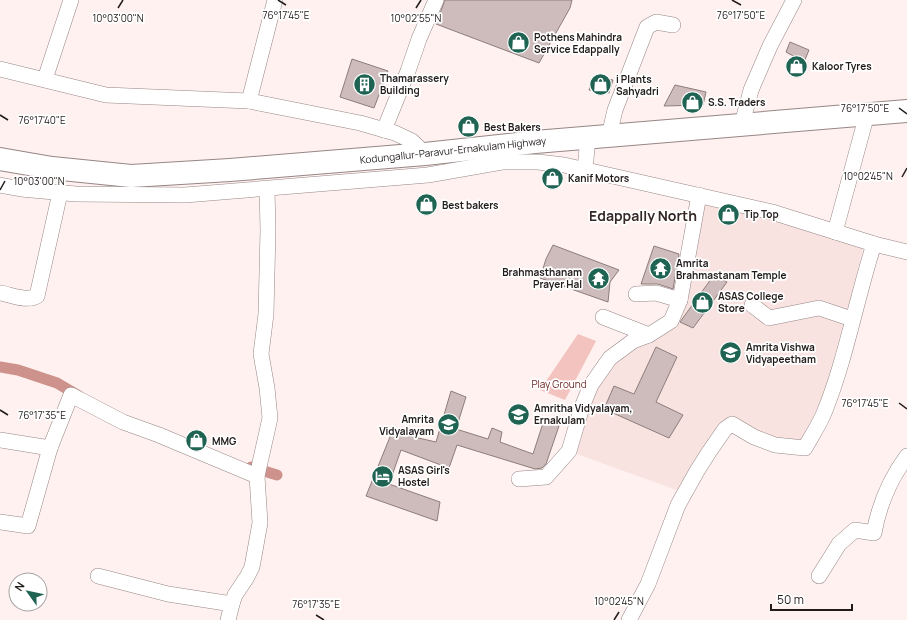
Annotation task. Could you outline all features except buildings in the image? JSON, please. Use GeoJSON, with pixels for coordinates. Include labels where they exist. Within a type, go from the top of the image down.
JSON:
{"type":"FeatureCollection","features":[{"type":"Feature","properties":{"kind":"highway","name":"Kodungallur-Paravur-Ernakulam Highway"},"geometry":{"type":"LineString","coordinates":[[0,159],[52,168],[131,176],[230,170],[426,154],[502,154],[588,138],[907,111]]}},
{"type":"Feature","properties":{"kind":"street"},"geometry":{"type":"LineString","coordinates":[[45,79],[70,0]]}},
{"type":"Feature","properties":{"kind":"street"},"geometry":{"type":"LineString","coordinates":[[249,102],[275,0]]}},
{"type":"Feature","properties":{"kind":"street"},"geometry":{"type":"LineString","coordinates":[[384,130],[408,72],[418,38],[436,0]]}},
{"type":"Feature","properties":{"kind":"street"},"geometry":{"type":"LineString","coordinates":[[742,124],[751,90],[770,46],[794,0]]}},
{"type":"Feature","properties":{"kind":"street"},"geometry":{"type":"LineString","coordinates":[[609,136],[615,110],[648,27],[656,22],[673,25]]}},
{"type":"Feature","properties":{"kind":"street"},"geometry":{"type":"LineString","coordinates":[[0,69],[106,94],[249,102],[360,123],[395,133],[412,141],[426,154]]}},
{"type":"Feature","properties":{"kind":"street"},"geometry":{"type":"LineString","coordinates":[[835,232],[867,114]]}},
{"type":"Feature","properties":{"kind":"street"},"geometry":{"type":"LineString","coordinates":[[585,170],[588,138]]}},
{"type":"Feature","properties":{"kind":"street"},"geometry":{"type":"LineString","coordinates":[[0,185],[60,193],[185,196],[428,175],[502,154],[602,173],[772,212],[874,244],[907,252]]}},
{"type":"Feature","properties":{"kind":"street"},"geometry":{"type":"LineString","coordinates":[[228,620],[235,595],[252,567],[260,523],[258,471],[270,418],[267,388],[261,354],[266,314],[268,230],[267,189]]}},
{"type":"Feature","properties":{"kind":"street"},"geometry":{"type":"LineString","coordinates":[[1,293],[29,299],[38,296],[60,193]]}},
{"type":"Feature","properties":{"kind":"street"},"geometry":{"type":"LineString","coordinates":[[519,479],[546,477],[568,451],[582,407],[591,385],[610,358],[633,341],[649,335],[671,321],[680,300],[699,195]]}},
{"type":"Feature","properties":{"kind":"street"},"geometry":{"type":"LineString","coordinates":[[634,619],[678,505],[697,471],[725,429],[732,424],[754,437],[775,444],[805,448],[823,415],[835,384],[874,244]]}},
{"type":"Feature","properties":{"kind":"street"},"geometry":{"type":"LineString","coordinates":[[636,294],[656,293],[680,300]]}},
{"type":"Feature","properties":{"kind":"street"},"geometry":{"type":"LineString","coordinates":[[752,305],[769,318],[819,308],[852,319]]}},
{"type":"Feature","properties":{"kind":"street"},"geometry":{"type":"LineString","coordinates":[[603,317],[649,335]]}},
{"type":"Feature","properties":{"kind":"street"},"geometry":{"type":"LineString","coordinates":[[0,522],[28,526],[50,448],[71,394],[123,422],[258,471]]}},
{"type":"Feature","properties":{"kind":"street"},"geometry":{"type":"LineString","coordinates":[[0,440],[50,448]]}},
{"type":"Feature","properties":{"kind":"street"},"geometry":{"type":"LineString","coordinates":[[819,576],[839,544],[855,530],[874,533],[878,513],[899,466],[907,456]]}},
{"type":"Feature","properties":{"kind":"street"},"geometry":{"type":"LineString","coordinates":[[98,576],[168,594],[232,604]]}},
{"type":"Feature","properties":{"kind":"shaded area","name":"Amrita Vishwa Vidyapeetham"},"geometry":{"type":"Polygon","coordinates":[[[702,201],[770,217],[863,248],[844,326],[816,416],[803,443],[757,432],[734,417],[716,433],[679,491],[574,453],[596,388],[613,361],[674,323],[702,201]]]}},
{"type":"Feature","properties":{"kind":"green space","name":"Play Ground"},"geometry":{"type":"Polygon","coordinates":[[[578,334],[596,341],[565,400],[540,390],[578,334]]]}},
{"type":"Feature","properties":{"kind":"waterway"},"geometry":{"type":"LineString","coordinates":[[0,367],[18,370],[57,383],[79,396]]}},
{"type":"Feature","properties":{"kind":"waterway"},"geometry":{"type":"LineString","coordinates":[[251,467],[277,475]]}},
{"type":"Feature","properties":{"kind":"place","name":"Pothens Mahindra Service Edappally"},"geometry":{"type":"Point","coordinates":[518,43]}},
{"type":"Feature","properties":{"kind":"place","name":"Kaloor Tyres"},"geometry":{"type":"Point","coordinates":[796,66]}},
{"type":"Feature","properties":{"kind":"place","name":"Thamarassery Building"},"geometry":{"type":"Point","coordinates":[364,84]}},
{"type":"Feature","properties":{"kind":"place","name":"i Plants Sahyadri"},"geometry":{"type":"Point","coordinates":[601,85]}},
{"type":"Feature","properties":{"kind":"place","name":"S.S. Traders"},"geometry":{"type":"Point","coordinates":[692,102]}},
{"type":"Feature","properties":{"kind":"place","name":"Best Bakers"},"geometry":{"type":"Point","coordinates":[468,127]}},
{"type":"Feature","properties":{"kind":"place","name":"Kanif Motors"},"geometry":{"type":"Point","coordinates":[553,178]}},
{"type":"Feature","properties":{"kind":"place","name":"Best bakers"},"geometry":{"type":"Point","coordinates":[427,205]}},
{"type":"Feature","properties":{"kind":"place","name":"Tip Top"},"geometry":{"type":"Point","coordinates":[728,214]}},
{"type":"Feature","properties":{"kind":"place","name":"Amrita Brahmastanam Temple"},"geometry":{"type":"Point","coordinates":[661,269]}},
{"type":"Feature","properties":{"kind":"place","name":"Brahmasthanam Prayer Hal"},"geometry":{"type":"Point","coordinates":[598,278]}},
{"type":"Feature","properties":{"kind":"place","name":"ASAS College Store"},"geometry":{"type":"Point","coordinates":[703,302]}},
{"type":"Feature","properties":{"kind":"place","name":"Amrita Vishwa Vidyapeetham"},"geometry":{"type":"Point","coordinates":[730,353]}},
{"type":"Feature","properties":{"kind":"place","name":"Amritha Vidyalayam, Ernakulam"},"geometry":{"type":"Point","coordinates":[518,414]}},
{"type":"Feature","properties":{"kind":"place","name":"Amrita Vidyalayam"},"geometry":{"type":"Point","coordinates":[449,425]}},
{"type":"Feature","properties":{"kind":"place","name":"MMG"},"geometry":{"type":"Point","coordinates":[196,441]}},
{"type":"Feature","properties":{"kind":"place","name":"ASAS Girl's Hostel"},"geometry":{"type":"Point","coordinates":[383,476]}},
{"type":"Feature","properties":{"kind":"district","name":"Edappally North"},"geometry":{"type":"Point","coordinates":[643,216]}}]}
